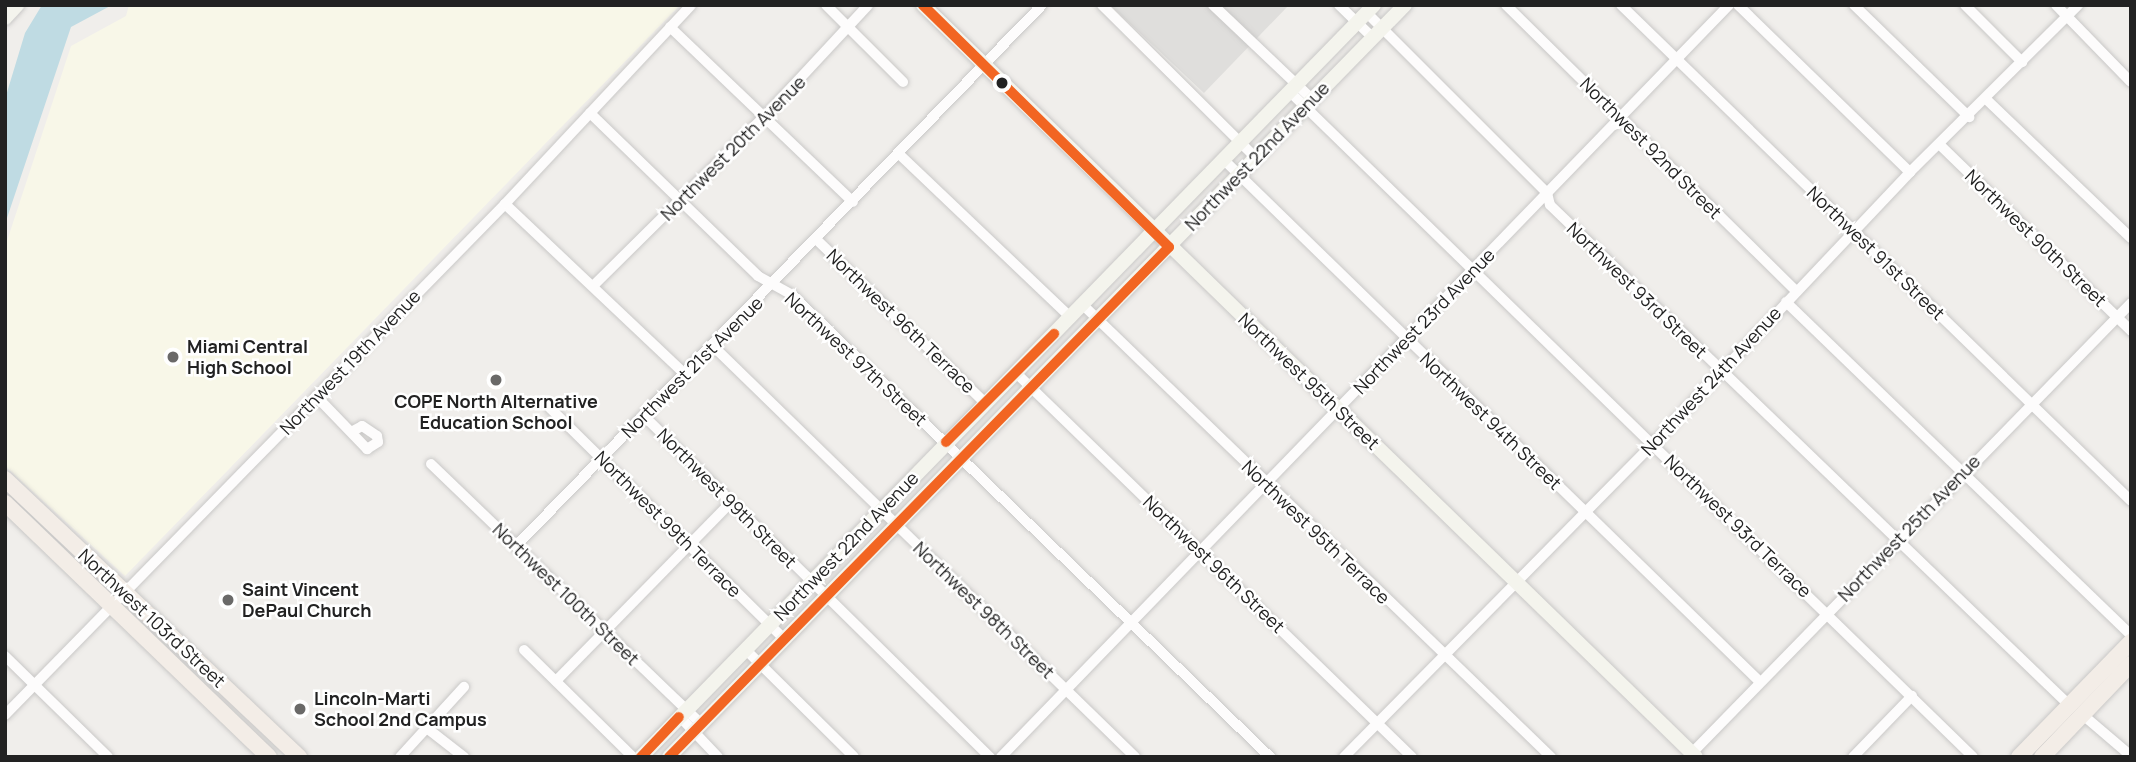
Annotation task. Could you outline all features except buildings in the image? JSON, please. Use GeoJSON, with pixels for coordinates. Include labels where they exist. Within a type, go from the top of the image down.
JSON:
{"type":"FeatureCollection","features":[{"type":"Feature","properties":{"kind":"main road"},"geometry":{"type":"LineString","coordinates":[[5,18],[18,5]]}},
{"type":"Feature","properties":{"kind":"main road","name":"Northwest 95th Street"},"geometry":{"type":"LineString","coordinates":[[923,5],[1692,756]]}},
{"type":"Feature","properties":{"kind":"main road","name":"Northwest 22nd Avenue"},"geometry":{"type":"LineString","coordinates":[[669,757],[1033,389],[1238,174],[1405,5]]}},
{"type":"Feature","properties":{"kind":"main road","name":"Northwest 22nd Avenue"},"geometry":{"type":"LineString","coordinates":[[641,757],[984,402],[1083,305],[1366,14]]}},
{"type":"Feature","properties":{"kind":"main road","name":"Northwest 103rd Street"},"geometry":{"type":"LineString","coordinates":[[5,479],[299,757]]}},
{"type":"Feature","properties":{"kind":"main road","name":"Northwest 103rd Street"},"geometry":{"type":"LineString","coordinates":[[5,503],[269,757]]}},
{"type":"Feature","properties":{"kind":"main road"},"geometry":{"type":"LineString","coordinates":[[2042,757],[2131,642]]}},
{"type":"Feature","properties":{"kind":"main road"},"geometry":{"type":"LineString","coordinates":[[2076,710],[2131,654]]}},
{"type":"Feature","properties":{"kind":"main road"},"geometry":{"type":"LineString","coordinates":[[163,656],[181,665],[201,663]]}},
{"type":"Feature","properties":{"kind":"main road"},"geometry":{"type":"LineString","coordinates":[[2019,757],[2046,729],[2076,710],[2131,664]]}},
{"type":"Feature","properties":{"kind":"main road"},"geometry":{"type":"LineString","coordinates":[[2028,757],[2045,740],[2046,729]]}},
{"type":"Feature","properties":{"kind":"street","name":"Northwest 19th Avenue"},"geometry":{"type":"LineString","coordinates":[[5,715],[505,204],[691,5]]}},
{"type":"Feature","properties":{"kind":"street"},"geometry":{"type":"LineString","coordinates":[[827,5],[903,82]]}},
{"type":"Feature","properties":{"kind":"street","name":"Northwest 20th Avenue"},"geometry":{"type":"LineString","coordinates":[[593,286],[765,116],[868,5]]}},
{"type":"Feature","properties":{"kind":"street","name":"Northwest 21st Avenue"},"geometry":{"type":"LineString","coordinates":[[516,547],[774,285],[1042,5]]}},
{"type":"Feature","properties":{"kind":"street"},"geometry":{"type":"LineString","coordinates":[[1102,5],[1255,157]]}},
{"type":"Feature","properties":{"kind":"street","name":"Northwest 93rd Terrace"},"geometry":{"type":"LineString","coordinates":[[1213,5],[1473,271],[1827,612],[1973,757]]}},
{"type":"Feature","properties":{"kind":"street","name":"Northwest 93rd Street"},"geometry":{"type":"LineString","coordinates":[[1339,5],[1366,14],[1378,34],[1547,193],[1550,205],[1721,371],[2076,710],[2131,756]]}},
{"type":"Feature","properties":{"kind":"street","name":"Northwest 92nd Street"},"geometry":{"type":"LineString","coordinates":[[1506,5],[1796,291]]}},
{"type":"Feature","properties":{"kind":"street","name":"Northwest 91st Street"},"geometry":{"type":"LineString","coordinates":[[1621,5],[2131,502]]}},
{"type":"Feature","properties":{"kind":"street","name":"Northwest 23rd Avenue"},"geometry":{"type":"LineString","coordinates":[[1001,757],[1065,689],[1203,552],[1729,5]]}},
{"type":"Feature","properties":{"kind":"street"},"geometry":{"type":"LineString","coordinates":[[1738,5],[1910,172]]}},
{"type":"Feature","properties":{"kind":"street"},"geometry":{"type":"LineString","coordinates":[[1854,5],[1969,117]]}},
{"type":"Feature","properties":{"kind":"street"},"geometry":{"type":"LineString","coordinates":[[1965,5],[2022,62]]}},
{"type":"Feature","properties":{"kind":"street"},"geometry":{"type":"LineString","coordinates":[[2056,5],[2065,19],[2131,82]]}},
{"type":"Feature","properties":{"kind":"street","name":"Northwest 24th Avenue"},"geometry":{"type":"LineString","coordinates":[[1344,757],[1514,580],[1653,444],[1910,172],[1969,117],[2078,5]]}},
{"type":"Feature","properties":{"kind":"street"},"geometry":{"type":"LineString","coordinates":[[670,27],[853,202]]}},
{"type":"Feature","properties":{"kind":"street"},"geometry":{"type":"LineString","coordinates":[[1986,99],[2131,238]]}},
{"type":"Feature","properties":{"kind":"street","name":"Northwest 97th Street"},"geometry":{"type":"LineString","coordinates":[[590,113],[758,276],[792,295],[1269,757]]}},
{"type":"Feature","properties":{"kind":"street","name":"Northwest 90th Street"},"geometry":{"type":"LineString","coordinates":[[1940,145],[2131,331]]}},
{"type":"Feature","properties":{"kind":"street"},"geometry":{"type":"LineString","coordinates":[[900,154],[1070,317]]}},
{"type":"Feature","properties":{"kind":"street","name":"Northwest 94th Street"},"geometry":{"type":"LineString","coordinates":[[1224,160],[1759,681]]}},
{"type":"Feature","properties":{"kind":"street"},"geometry":{"type":"LineString","coordinates":[[505,204],[685,374]]}},
{"type":"Feature","properties":{"kind":"street","name":"Northwest 96th Terrace"},"geometry":{"type":"LineString","coordinates":[[817,240],[984,402]]}},
{"type":"Feature","properties":{"kind":"street"},"geometry":{"type":"LineString","coordinates":[[1786,302],[2131,635]]}},
{"type":"Feature","properties":{"kind":"street","name":"Northwest 25th Avenue"},"geometry":{"type":"LineString","coordinates":[[1692,756],[1759,681],[2131,303]]}},
{"type":"Feature","properties":{"kind":"street","name":"Northwest 95th Terrace"},"geometry":{"type":"LineString","coordinates":[[1083,305],[1266,485],[1551,757]]}},
{"type":"Feature","properties":{"kind":"street","name":"Northwest 98th Street"},"geometry":{"type":"LineString","coordinates":[[713,346],[1135,757]]}},
{"type":"Feature","properties":{"kind":"street","name":"Northwest 96th Street"},"geometry":{"type":"LineString","coordinates":[[1015,372],[1412,757]]}},
{"type":"Feature","properties":{"kind":"street"},"geometry":{"type":"LineString","coordinates":[[316,396],[353,431]]}},
{"type":"Feature","properties":{"kind":"street","name":"Northwest 99th Terrace"},"geometry":{"type":"LineString","coordinates":[[550,408],[785,640]]}},
{"type":"Feature","properties":{"kind":"street","name":"Northwest 99th Street"},"geometry":{"type":"LineString","coordinates":[[644,416],[990,757]]}},
{"type":"Feature","properties":{"kind":"street","name":"Northwest 100th Street"},"geometry":{"type":"LineString","coordinates":[[431,464],[604,632],[698,728],[718,757]]}},
{"type":"Feature","properties":{"kind":"street"},"geometry":{"type":"LineString","coordinates":[[556,681],[731,502]]}},
{"type":"Feature","properties":{"kind":"street"},"geometry":{"type":"LineString","coordinates":[[745,649],[854,757]]}},
{"type":"Feature","properties":{"kind":"street"},"geometry":{"type":"LineString","coordinates":[[524,650],[633,757]]}},
{"type":"Feature","properties":{"kind":"street"},"geometry":{"type":"LineString","coordinates":[[5,656],[108,757]]}},
{"type":"Feature","properties":{"kind":"street"},"geometry":{"type":"LineString","coordinates":[[400,757],[464,687]]}},
{"type":"Feature","properties":{"kind":"street"},"geometry":{"type":"LineString","coordinates":[[1853,757],[1912,696]]}},
{"type":"Feature","properties":{"kind":"street"},"geometry":{"type":"LineString","coordinates":[[428,729],[464,757]]}},
{"type":"Feature","properties":{"kind":"shaded area","name":"Miami Central High School"},"geometry":{"type":"Polygon","coordinates":[[[129,5],[680,5],[125,576],[5,466],[5,247],[71,46],[126,16],[129,5]]]}},
{"type":"Feature","properties":{"kind":"shaded area"},"geometry":{"type":"Polygon","coordinates":[[[1110,5],[1289,5],[1204,93],[1110,5]]]}},
{"type":"Feature","properties":{"kind":"water"},"geometry":{"type":"Polygon","coordinates":[[[42,5],[112,5],[71,27],[5,224],[5,99],[25,33],[42,5]]]}},
{"type":"Feature","properties":{"kind":"transit line"},"geometry":{"type":"LineString","coordinates":[[669,757],[1169,247],[923,5]]}},
{"type":"Feature","properties":{"kind":"transit line"},"geometry":{"type":"LineString","coordinates":[[946,442],[1054,334]]}},
{"type":"Feature","properties":{"kind":"transit line"},"geometry":{"type":"LineString","coordinates":[[641,757],[679,717]]}},
{"type":"Feature","properties":{"kind":"place","name":"Miami Central High School"},"geometry":{"type":"Point","coordinates":[173,357]}},
{"type":"Feature","properties":{"kind":"place","name":"COPE North Alternative Education School"},"geometry":{"type":"Point","coordinates":[496,380]}},
{"type":"Feature","properties":{"kind":"place","name":"Saint Vincent DePaul Church"},"geometry":{"type":"Point","coordinates":[228,600]}},
{"type":"Feature","properties":{"kind":"place","name":"Lincoln-Marti School 2nd Campus"},"geometry":{"type":"Point","coordinates":[300,709]}}]}
